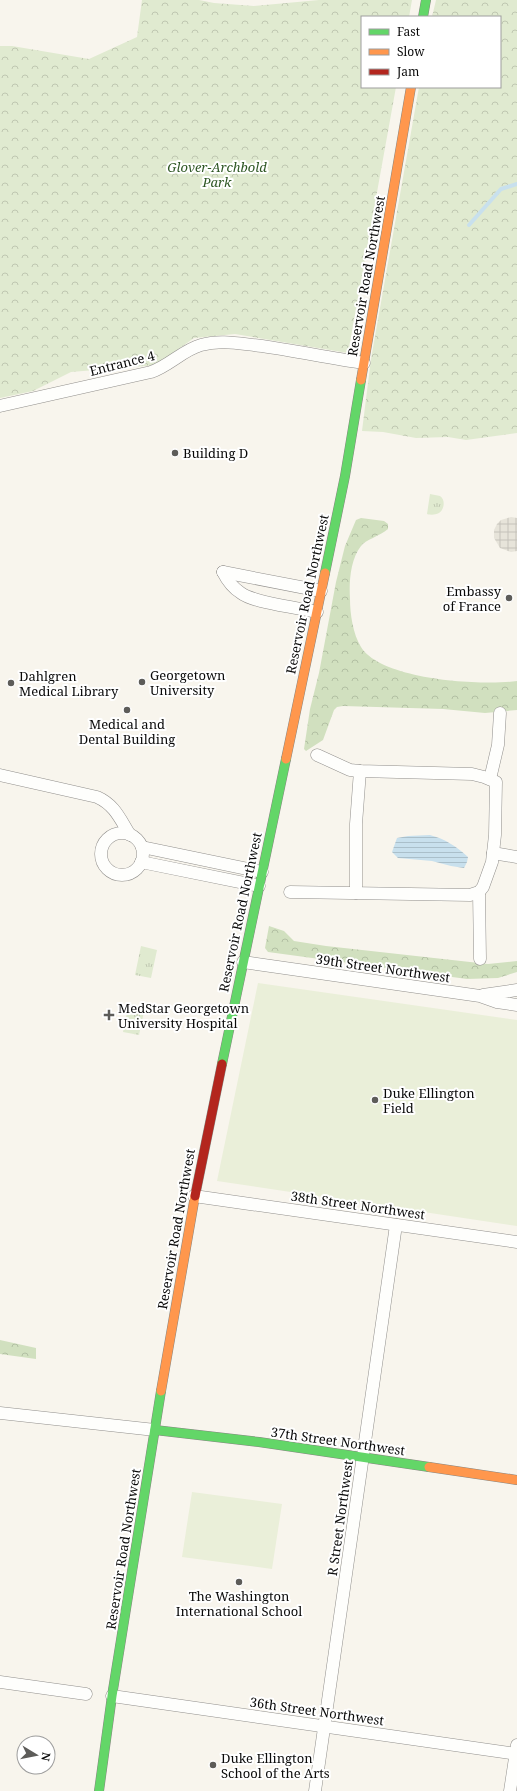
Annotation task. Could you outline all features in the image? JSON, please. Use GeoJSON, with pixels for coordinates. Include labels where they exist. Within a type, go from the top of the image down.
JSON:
{"type":"FeatureCollection","features":[{"type":"Feature","properties":{"kind":"main road"},"geometry":{"type":"LineString","coordinates":[[423,16],[426,0]]}},
{"type":"Feature","properties":{"kind":"main road","name":"Reservoir Road Northwest"},"geometry":{"type":"LineString","coordinates":[[99,1791],[112,1696],[194,1196],[350,450],[411,88]]}},
{"type":"Feature","properties":{"kind":"main road","name":"37th Street Northwest"},"geometry":{"type":"LineString","coordinates":[[155,1430],[259,1442],[517,1480]]}},
{"type":"Feature","properties":{"kind":"street","name":"Entrance 4"},"geometry":{"type":"LineString","coordinates":[[0,406],[151,372],[162,368],[199,345],[216,342],[272,348],[364,363]]}},
{"type":"Feature","properties":{"kind":"street"},"geometry":{"type":"LineString","coordinates":[[317,612],[252,599],[241,594],[227,580],[223,572],[321,591]]}},
{"type":"Feature","properties":{"kind":"street"},"geometry":{"type":"LineString","coordinates":[[490,779],[498,745],[500,712]]}},
{"type":"Feature","properties":{"kind":"street"},"geometry":{"type":"LineString","coordinates":[[317,755],[350,770],[472,774],[496,782],[495,835],[493,853],[488,875],[479,892],[480,959]]}},
{"type":"Feature","properties":{"kind":"street"},"geometry":{"type":"LineString","coordinates":[[356,893],[356,824],[360,771]]}},
{"type":"Feature","properties":{"kind":"street"},"geometry":{"type":"LineString","coordinates":[[0,775],[97,797],[107,802],[115,810],[130,834],[139,841],[142,847],[143,856],[141,862],[132,873],[122,876],[110,872],[103,865],[100,854],[106,839],[115,834],[130,834]]}},
{"type":"Feature","properties":{"kind":"street"},"geometry":{"type":"LineString","coordinates":[[142,847],[262,872]]}},
{"type":"Feature","properties":{"kind":"street"},"geometry":{"type":"LineString","coordinates":[[493,853],[517,857]]}},
{"type":"Feature","properties":{"kind":"street"},"geometry":{"type":"LineString","coordinates":[[141,862],[259,886]]}},
{"type":"Feature","properties":{"kind":"street"},"geometry":{"type":"LineString","coordinates":[[290,892],[470,895],[479,892]]}},
{"type":"Feature","properties":{"kind":"street","name":"39th Street Northwest"},"geometry":{"type":"LineString","coordinates":[[244,962],[480,996],[497,1002],[517,1005]]}},
{"type":"Feature","properties":{"kind":"street"},"geometry":{"type":"LineString","coordinates":[[480,996],[517,990]]}},
{"type":"Feature","properties":{"kind":"street","name":"38th Street Northwest"},"geometry":{"type":"LineString","coordinates":[[194,1196],[517,1242]]}},
{"type":"Feature","properties":{"kind":"street","name":"R Street Northwest"},"geometry":{"type":"LineString","coordinates":[[315,1791],[396,1225]]}},
{"type":"Feature","properties":{"kind":"street"},"geometry":{"type":"LineString","coordinates":[[0,1413],[155,1430]]}},
{"type":"Feature","properties":{"kind":"street"},"geometry":{"type":"LineString","coordinates":[[0,1682],[86,1694]]}},
{"type":"Feature","properties":{"kind":"street","name":"36th Street Northwest"},"geometry":{"type":"LineString","coordinates":[[112,1696],[324,1726],[517,1750]]}},
{"type":"Feature","properties":{"kind":"street"},"geometry":{"type":"LineString","coordinates":[[510,1791],[517,1750]]}},
{"type":"Feature","properties":{"kind":"green space","name":"Glover-Archbold Park"},"geometry":{"type":"Polygon","coordinates":[[[142,0],[199,0],[214,3],[254,6],[319,0],[412,0],[409,16],[361,16],[361,88],[396,88],[348,353],[235,334],[194,338],[156,365],[71,372],[33,391],[0,398],[0,46],[12,46],[89,59],[137,37],[142,0]]]}},
{"type":"Feature","properties":{"kind":"green space"},"geometry":{"type":"Polygon","coordinates":[[[436,0],[517,0],[517,433],[466,440],[448,437],[416,438],[383,432],[362,431],[371,359],[419,88],[501,88],[501,16],[432,16],[436,0]]]}},
{"type":"Feature","properties":{"kind":"green space"},"geometry":{"type":"Polygon","coordinates":[[[430,494],[440,496],[444,502],[441,512],[438,514],[427,514],[430,494]]]}},
{"type":"Feature","properties":{"kind":"green space"},"geometry":{"type":"Polygon","coordinates":[[[361,518],[384,521],[388,524],[388,529],[361,546],[352,565],[350,586],[352,624],[361,647],[372,658],[389,667],[410,674],[458,681],[517,681],[517,710],[485,713],[443,709],[337,707],[334,710],[323,740],[306,751],[304,749],[310,709],[319,673],[336,582],[345,546],[356,520],[361,518]]]}},
{"type":"Feature","properties":{"kind":"green space"},"geometry":{"type":"Polygon","coordinates":[[[269,926],[284,931],[294,941],[326,946],[488,964],[517,961],[517,972],[498,978],[467,979],[268,952],[265,948],[269,926]]]}},
{"type":"Feature","properties":{"kind":"green space"},"geometry":{"type":"Polygon","coordinates":[[[141,946],[157,950],[151,978],[135,975],[141,946]]]}},
{"type":"Feature","properties":{"kind":"green space","name":"Duke Ellington Field"},"geometry":{"type":"Polygon","coordinates":[[[258,983],[517,1020],[517,1226],[217,1181],[258,983]]]}},
{"type":"Feature","properties":{"kind":"green space"},"geometry":{"type":"Polygon","coordinates":[[[129,1003],[145,1007],[139,1035],[123,1032],[129,1003]]]}},
{"type":"Feature","properties":{"kind":"green space"},"geometry":{"type":"Polygon","coordinates":[[[0,1340],[36,1348],[36,1359],[0,1354],[0,1340]]]}},
{"type":"Feature","properties":{"kind":"green space"},"geometry":{"type":"Polygon","coordinates":[[[192,1492],[282,1504],[272,1569],[182,1557],[192,1492]]]}},
{"type":"Feature","properties":{"kind":"shaded area"},"geometry":{"type":"Polygon","coordinates":[[[511,517],[517,518],[517,551],[511,552],[500,548],[494,538],[494,530],[501,520],[511,517]]]}},
{"type":"Feature","properties":{"kind":"water"},"geometry":{"type":"Polygon","coordinates":[[[430,835],[450,843],[468,857],[464,868],[432,861],[398,858],[392,852],[397,838],[430,835]]]}},
{"type":"Feature","properties":{"kind":"waterway"},"geometry":{"type":"LineString","coordinates":[[469,225],[501,189],[517,184]]}},
{"type":"Feature","properties":{"kind":"traffic: fast"},"geometry":{"type":"LineString","coordinates":[[423,16],[426,0]]}},
{"type":"Feature","properties":{"kind":"traffic: fast"},"geometry":{"type":"LineString","coordinates":[[325,573],[345,476],[361,380]]}},
{"type":"Feature","properties":{"kind":"traffic: fast"},"geometry":{"type":"LineString","coordinates":[[222,1064],[286,759]]}},
{"type":"Feature","properties":{"kind":"traffic: fast"},"geometry":{"type":"LineString","coordinates":[[99,1791],[112,1696],[161,1391]]}},
{"type":"Feature","properties":{"kind":"traffic: fast"},"geometry":{"type":"LineString","coordinates":[[155,1430],[259,1442],[429,1467]]}},
{"type":"Feature","properties":{"kind":"traffic: slow"},"geometry":{"type":"LineString","coordinates":[[361,380],[411,88]]}},
{"type":"Feature","properties":{"kind":"traffic: slow"},"geometry":{"type":"LineString","coordinates":[[286,759],[325,573]]}},
{"type":"Feature","properties":{"kind":"traffic: slow"},"geometry":{"type":"LineString","coordinates":[[161,1391],[195,1196]]}},
{"type":"Feature","properties":{"kind":"traffic: slow"},"geometry":{"type":"LineString","coordinates":[[429,1467],[517,1480]]}},
{"type":"Feature","properties":{"kind":"traffic: jam"},"geometry":{"type":"LineString","coordinates":[[195,1196],[222,1064]]}},
{"type":"Feature","properties":{"kind":"place","name":"Building D"},"geometry":{"type":"Point","coordinates":[175,453]}},
{"type":"Feature","properties":{"kind":"place","name":"Embassy of France"},"geometry":{"type":"Point","coordinates":[509,598]}},
{"type":"Feature","properties":{"kind":"place","name":"Georgetown University"},"geometry":{"type":"Point","coordinates":[142,682]}},
{"type":"Feature","properties":{"kind":"place","name":"Dahlgren Medical Library"},"geometry":{"type":"Point","coordinates":[11,683]}},
{"type":"Feature","properties":{"kind":"place","name":"Medical and Dental Building"},"geometry":{"type":"Point","coordinates":[127,710]}},
{"type":"Feature","properties":{"kind":"place","name":"MedStar Georgetown University Hospital"},"geometry":{"type":"Point","coordinates":[109,1015]}},
{"type":"Feature","properties":{"kind":"place","name":"Duke Ellington Field"},"geometry":{"type":"Point","coordinates":[375,1100]}},
{"type":"Feature","properties":{"kind":"place","name":"The Washington International School"},"geometry":{"type":"Point","coordinates":[239,1582]}},
{"type":"Feature","properties":{"kind":"place","name":"Duke Ellington School of the Arts"},"geometry":{"type":"Point","coordinates":[213,1765]}}]}
